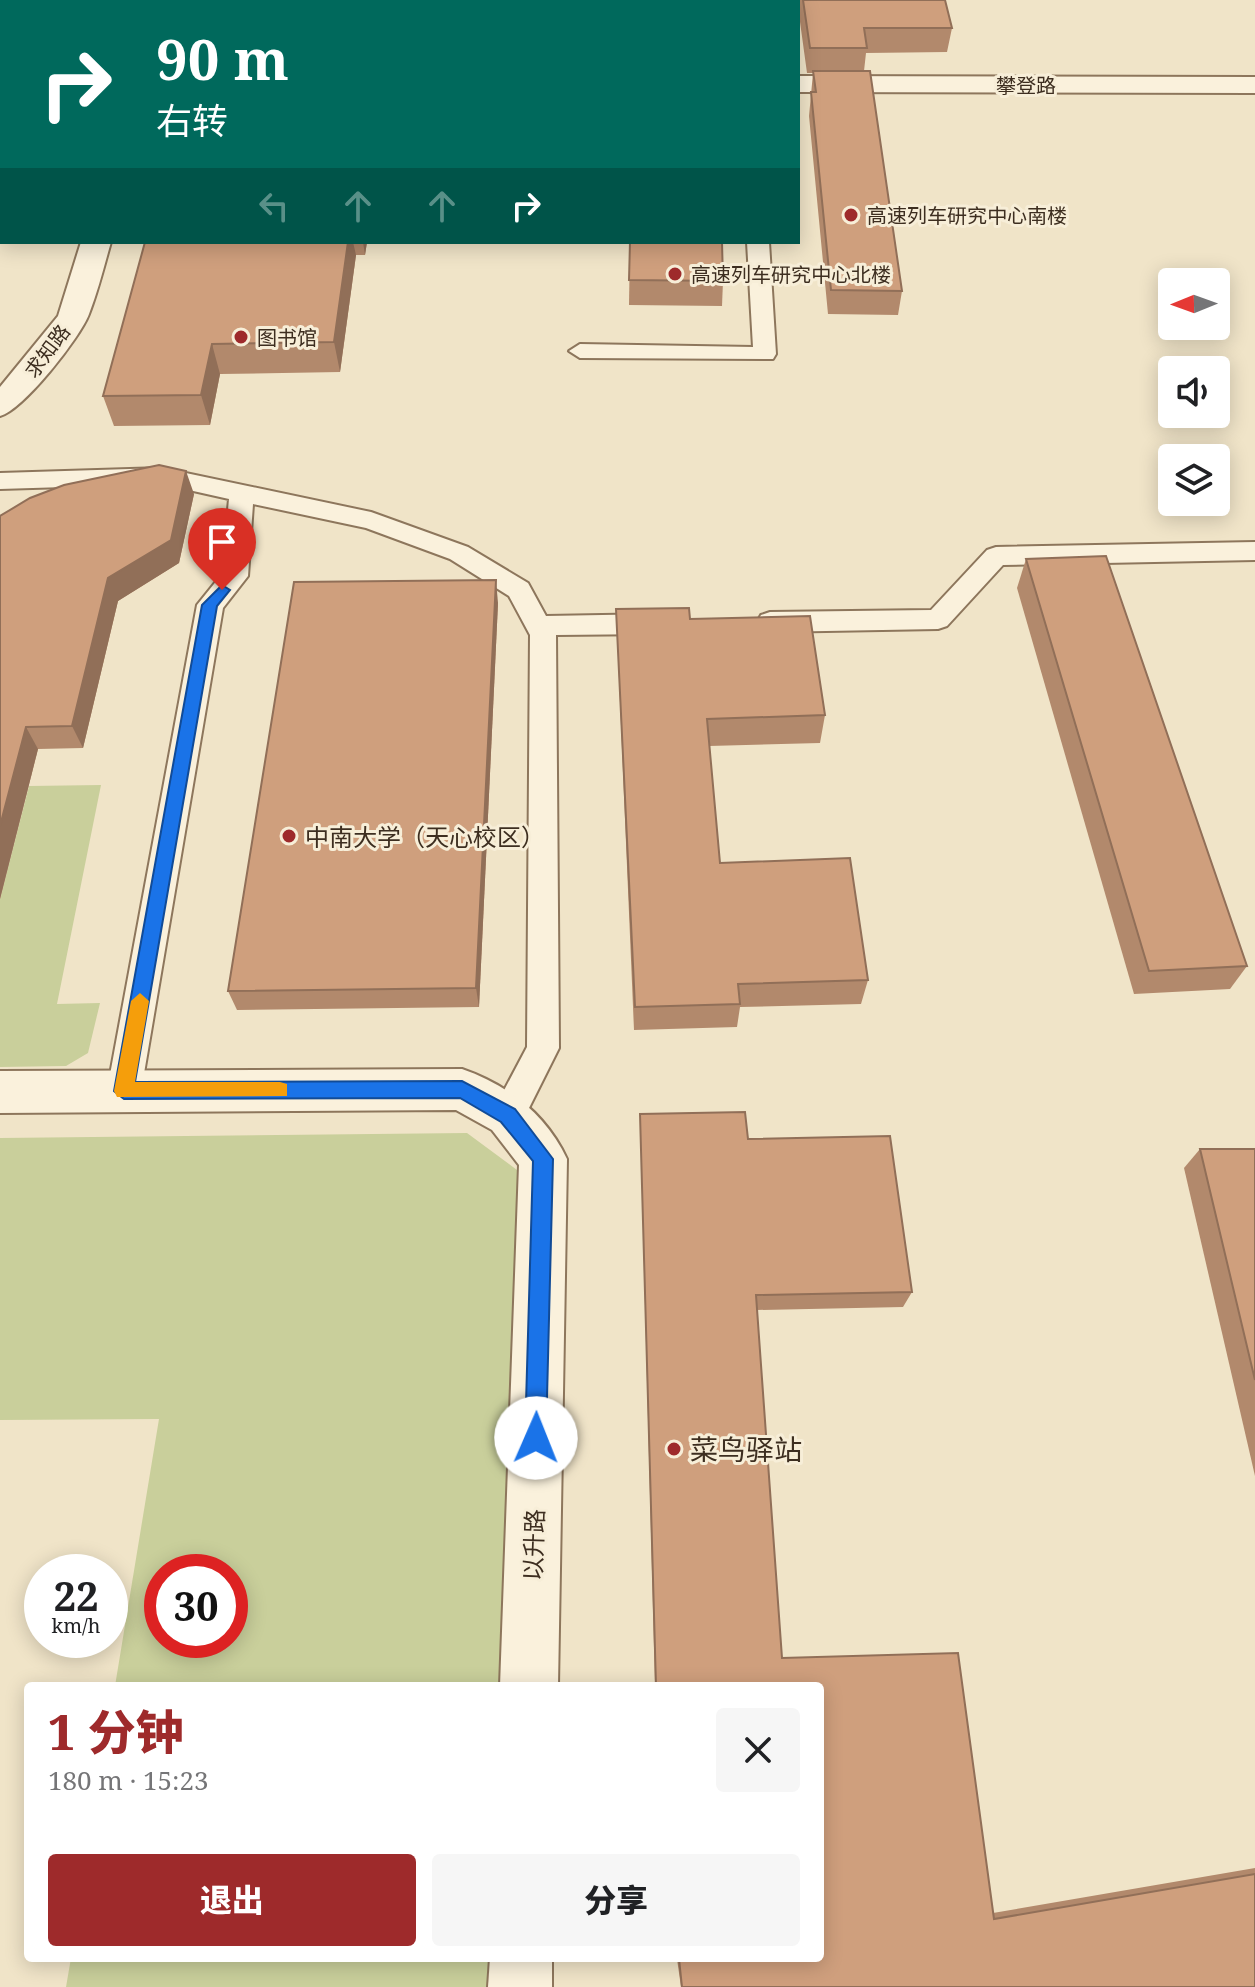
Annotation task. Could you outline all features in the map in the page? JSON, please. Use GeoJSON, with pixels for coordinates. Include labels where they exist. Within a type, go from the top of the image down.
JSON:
{"type":"FeatureCollection","features":[{"type":"Feature","properties":{"kind":"street","name":"攀登路"},"geometry":{"type":"LineString","coordinates":[[800,84],[1255,85]]}},
{"type":"Feature","properties":{"kind":"street","name":"求知路"},"geometry":{"type":"LineString","coordinates":[[0,406],[28,378],[73,317],[95,244]]}},
{"type":"Feature","properties":{"kind":"street","name":"以升路"},"geometry":{"type":"LineString","coordinates":[[0,1092],[462,1089],[508,1115],[543,1159],[529,1682]]}},
{"type":"Feature","properties":{"kind":"street"},"geometry":{"type":"LineString","coordinates":[[520,1987],[521,1962]]}},
{"type":"Feature","properties":{"kind":"lane"},"geometry":{"type":"LineString","coordinates":[[580,351],[765,354],[758,244]]}},
{"type":"Feature","properties":{"kind":"lane"},"geometry":{"type":"LineString","coordinates":[[0,481],[162,476],[242,491],[371,521],[459,553],[519,590],[543,635],[543,1048],[508,1115]]}},
{"type":"Feature","properties":{"kind":"lane"},"geometry":{"type":"LineString","coordinates":[[124,1091],[210,605],[235,576],[242,491]]}},
{"type":"Feature","properties":{"kind":"lane"},"geometry":{"type":"LineString","coordinates":[[738,623],[938,619],[996,556],[1255,551]]}},
{"type":"Feature","properties":{"kind":"lane"},"geometry":{"type":"LineString","coordinates":[[539,626],[692,623]]}},
{"type":"Feature","properties":{"kind":"green space"},"geometry":{"type":"Polygon","coordinates":[[[101,785],[57,1004],[100,1003],[88,1053],[66,1066],[0,1067],[0,899],[29,786],[101,785]]]}},
{"type":"Feature","properties":{"kind":"green space"},"geometry":{"type":"Polygon","coordinates":[[[467,1133],[521,1173],[505,1682],[116,1682],[120,1658],[128,1658],[128,1607],[159,1419],[0,1420],[0,1138],[467,1133]]]}},
{"type":"Feature","properties":{"kind":"green space"},"geometry":{"type":"Polygon","coordinates":[[[70,1962],[496,1962],[495,1987],[66,1987],[70,1962]]]}},
{"type":"Feature","properties":{"kind":"building"},"geometry":{"type":"Polygon","coordinates":[[[803,0],[945,0],[952,28],[864,28],[867,48],[810,48],[803,0]]]}},
{"type":"Feature","properties":{"kind":"building","name":"高速列车研究中心南楼"},"geometry":{"type":"Polygon","coordinates":[[[813,71],[870,71],[902,291],[831,290],[811,92],[816,92],[813,71]]]}},
{"type":"Feature","properties":{"kind":"building","name":"图书馆"},"geometry":{"type":"Polygon","coordinates":[[[144,244],[348,244],[334,342],[212,344],[201,395],[103,396],[144,244]]]}},
{"type":"Feature","properties":{"kind":"building"},"geometry":{"type":"Polygon","coordinates":[[[630,244],[722,244],[723,281],[629,280],[630,244]]]}},
{"type":"Feature","properties":{"kind":"building"},"geometry":{"type":"Polygon","coordinates":[[[159,465],[186,471],[171,540],[108,578],[72,726],[26,727],[0,826],[0,516],[30,498],[64,485],[159,465]]]}},
{"type":"Feature","properties":{"kind":"building"},"geometry":{"type":"Polygon","coordinates":[[[1106,556],[1247,966],[1149,971],[1026,559],[1106,556]]]}},
{"type":"Feature","properties":{"kind":"building"},"geometry":{"type":"Polygon","coordinates":[[[496,580],[476,988],[228,991],[294,582],[496,580]]]}},
{"type":"Feature","properties":{"kind":"building"},"geometry":{"type":"Polygon","coordinates":[[[689,608],[690,619],[810,616],[825,715],[707,719],[720,863],[850,858],[868,980],[738,984],[740,1004],[635,1007],[616,609],[689,608]]]}},
{"type":"Feature","properties":{"kind":"building"},"geometry":{"type":"Polygon","coordinates":[[[745,1112],[748,1139],[890,1136],[912,1292],[756,1295],[782,1658],[958,1653],[994,1919],[1255,1874],[1255,1987],[682,1987],[679,1962],[824,1962],[824,1682],[656,1682],[640,1114],[745,1112]]]}},
{"type":"Feature","properties":{"kind":"building"},"geometry":{"type":"Polygon","coordinates":[[[1200,1149],[1255,1149],[1255,1380],[1200,1149]]]}},
{"type":"Feature","properties":{"kind":"slow traffic"},"geometry":{"type":"LineString","coordinates":[[140,1001],[124,1091],[280,1090]]}},
{"type":"Feature","properties":{"kind":"place","name":"高速列车研究中心南楼"},"geometry":{"type":"Point","coordinates":[851,215]}},
{"type":"Feature","properties":{"kind":"place","name":"高速列车研究中心北楼"},"geometry":{"type":"Point","coordinates":[675,274]}},
{"type":"Feature","properties":{"kind":"place","name":"图书馆"},"geometry":{"type":"Point","coordinates":[241,337]}},
{"type":"Feature","properties":{"kind":"place","name":"中南大学（天心校区）"},"geometry":{"type":"Point","coordinates":[289,836]}},
{"type":"Feature","properties":{"kind":"place","name":"菜鸟驿站"},"geometry":{"type":"Point","coordinates":[674,1449]}},
{"type":"Feature","properties":{"kind":"route"},"geometry":{"type":"LineString","coordinates":[[222,590],[210,605],[124,1091],[462,1089],[508,1115],[543,1159],[536,1438]]}}]}
